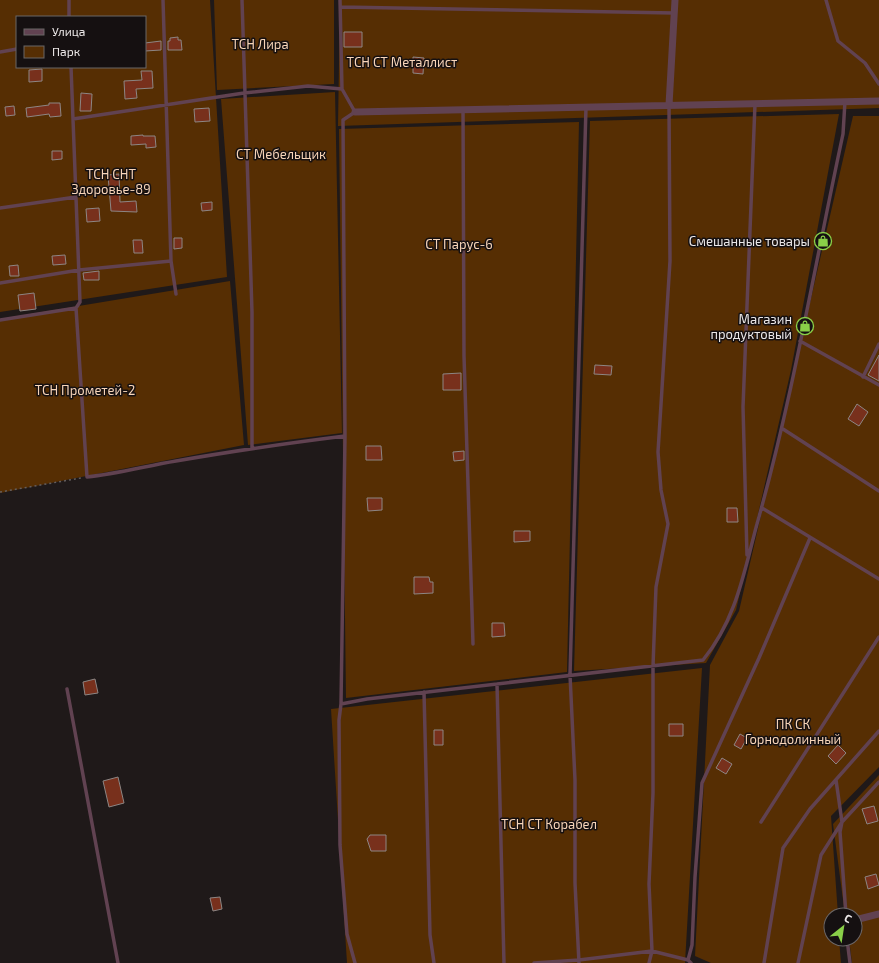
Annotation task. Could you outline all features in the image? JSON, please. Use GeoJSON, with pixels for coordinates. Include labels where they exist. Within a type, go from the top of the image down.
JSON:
{"type":"FeatureCollection","features":[{"type":"Feature","properties":{"kind":"street"},"geometry":{"type":"LineString","coordinates":[[669,104],[675,0]]}},
{"type":"Feature","properties":{"kind":"street"},"geometry":{"type":"LineString","coordinates":[[355,112],[845,100],[879,101]]}},
{"type":"Feature","properties":{"kind":"street"},"geometry":{"type":"LineString","coordinates":[[863,918],[879,914]]}},
{"type":"Feature","properties":{"kind":"lane"},"geometry":{"type":"LineString","coordinates":[[68,0],[69,16]]}},
{"type":"Feature","properties":{"kind":"lane"},"geometry":{"type":"LineString","coordinates":[[163,0],[171,261],[176,294]]}},
{"type":"Feature","properties":{"kind":"lane"},"geometry":{"type":"LineString","coordinates":[[242,0],[252,312],[252,448]]}},
{"type":"Feature","properties":{"kind":"lane"},"geometry":{"type":"LineString","coordinates":[[340,0],[342,89],[355,112],[343,120],[345,436],[341,704],[339,720],[340,845],[346,934],[355,963]]}},
{"type":"Feature","properties":{"kind":"lane"},"geometry":{"type":"LineString","coordinates":[[826,0],[838,41],[865,63],[879,84]]}},
{"type":"Feature","properties":{"kind":"lane"},"geometry":{"type":"LineString","coordinates":[[340,7],[674,13]]}},
{"type":"Feature","properties":{"kind":"lane"},"geometry":{"type":"LineString","coordinates":[[0,52],[16,49]]}},
{"type":"Feature","properties":{"kind":"lane"},"geometry":{"type":"LineString","coordinates":[[71,68],[80,302],[76,308],[87,477],[113,474],[140,467],[252,448],[345,436]]}},
{"type":"Feature","properties":{"kind":"lane"},"geometry":{"type":"LineString","coordinates":[[73,119],[244,93],[308,86],[342,89]]}},
{"type":"Feature","properties":{"kind":"lane"},"geometry":{"type":"LineString","coordinates":[[341,704],[424,692],[703,660],[717,642],[734,607],[783,429],[843,134],[845,100]]}},
{"type":"Feature","properties":{"kind":"lane"},"geometry":{"type":"LineString","coordinates":[[747,560],[743,407],[755,102]]}},
{"type":"Feature","properties":{"kind":"lane"},"geometry":{"type":"LineString","coordinates":[[650,963],[652,951],[649,884],[653,793],[653,666],[656,587],[668,524],[661,490],[658,452],[670,261],[669,104]]}},
{"type":"Feature","properties":{"kind":"lane"},"geometry":{"type":"LineString","coordinates":[[579,962],[575,883],[575,780],[570,675],[586,107]]}},
{"type":"Feature","properties":{"kind":"lane"},"geometry":{"type":"LineString","coordinates":[[464,109],[464,356],[473,644]]}},
{"type":"Feature","properties":{"kind":"lane"},"geometry":{"type":"LineString","coordinates":[[0,208],[76,197]]}},
{"type":"Feature","properties":{"kind":"lane"},"geometry":{"type":"LineString","coordinates":[[0,283],[79,270],[171,261]]}},
{"type":"Feature","properties":{"kind":"lane"},"geometry":{"type":"LineString","coordinates":[[0,320],[76,308]]}},
{"type":"Feature","properties":{"kind":"lane"},"geometry":{"type":"LineString","coordinates":[[800,341],[879,385]]}},
{"type":"Feature","properties":{"kind":"lane"},"geometry":{"type":"LineString","coordinates":[[864,377],[879,344]]}},
{"type":"Feature","properties":{"kind":"lane"},"geometry":{"type":"LineString","coordinates":[[783,429],[879,491]]}},
{"type":"Feature","properties":{"kind":"lane"},"geometry":{"type":"LineString","coordinates":[[762,508],[879,579]]}},
{"type":"Feature","properties":{"kind":"lane"},"geometry":{"type":"LineString","coordinates":[[534,963],[579,962],[652,951],[690,961],[702,783],[759,658],[810,538]]}},
{"type":"Feature","properties":{"kind":"lane"},"geometry":{"type":"LineString","coordinates":[[761,822],[879,637]]}},
{"type":"Feature","properties":{"kind":"lane"},"geometry":{"type":"LineString","coordinates":[[497,684],[504,963]]}},
{"type":"Feature","properties":{"kind":"lane"},"geometry":{"type":"LineString","coordinates":[[67,689],[118,963]]}},
{"type":"Feature","properties":{"kind":"lane"},"geometry":{"type":"LineString","coordinates":[[424,692],[430,935],[434,963]]}},
{"type":"Feature","properties":{"kind":"lane"},"geometry":{"type":"LineString","coordinates":[[764,963],[783,848],[810,809],[879,731]]}},
{"type":"Feature","properties":{"kind":"lane"},"geometry":{"type":"LineString","coordinates":[[836,780],[842,822],[840,832],[845,907]]}},
{"type":"Feature","properties":{"kind":"lane"},"geometry":{"type":"LineString","coordinates":[[798,963],[821,855],[842,822],[879,782]]}},
{"type":"Feature","properties":{"kind":"lane"},"geometry":{"type":"LineString","coordinates":[[848,947],[850,963]]}},
{"type":"Feature","properties":{"kind":"path"},"geometry":{"type":"LineString","coordinates":[[0,492],[87,477]]}},
{"type":"Feature","properties":{"kind":"green space","name":"ТСН СНТ Здоровье-89"},"geometry":{"type":"Polygon","coordinates":[[[0,0],[210,0],[227,277],[0,312],[0,0]]]}},
{"type":"Feature","properties":{"kind":"green space","name":"ТСН Лира"},"geometry":{"type":"Polygon","coordinates":[[[214,0],[334,0],[334,84],[217,90],[214,0]]]}},
{"type":"Feature","properties":{"kind":"green space","name":"ТСН СТ Металлист"},"geometry":{"type":"Polygon","coordinates":[[[340,0],[879,0],[879,108],[338,126],[340,0]]]}},
{"type":"Feature","properties":{"kind":"green space","name":"СТ Мебельщик"},"geometry":{"type":"Polygon","coordinates":[[[335,92],[342,433],[248,445],[221,99],[335,92]]]}},
{"type":"Feature","properties":{"kind":"green space"},"geometry":{"type":"Polygon","coordinates":[[[839,114],[791,370],[736,610],[706,663],[574,671],[590,121],[839,114]]]}},
{"type":"Feature","properties":{"kind":"green space","name":"ПК СК Горнодолинный"},"geometry":{"type":"Polygon","coordinates":[[[853,116],[879,116],[879,767],[831,816],[837,907],[823,907],[823,947],[840,947],[841,963],[711,963],[695,956],[710,665],[739,611],[853,116]]]}},
{"type":"Feature","properties":{"kind":"green space","name":"СТ Парус-6"},"geometry":{"type":"Polygon","coordinates":[[[579,122],[567,672],[346,698],[339,129],[579,122]]]}},
{"type":"Feature","properties":{"kind":"green space","name":"ТСН Прометей-2"},"geometry":{"type":"Polygon","coordinates":[[[230,281],[244,445],[0,493],[0,319],[230,281]]]}},
{"type":"Feature","properties":{"kind":"green space","name":"ТСН СТ Корабел"},"geometry":{"type":"Polygon","coordinates":[[[702,668],[685,963],[347,963],[331,709],[702,668]]]}},
{"type":"Feature","properties":{"kind":"green space"},"geometry":{"type":"Polygon","coordinates":[[[879,775],[879,963],[852,963],[850,947],[863,947],[863,907],[844,907],[833,824],[879,775]]]}},
{"type":"Feature","properties":{"kind":"building"},"geometry":{"type":"Polygon","coordinates":[[[344,32],[362,32],[362,47],[344,47],[344,32]]]}},
{"type":"Feature","properties":{"kind":"building"},"geometry":{"type":"Polygon","coordinates":[[[178,37],[178,40],[181,40],[182,50],[168,50],[168,41],[170,41],[170,38],[178,37]]]}},
{"type":"Feature","properties":{"kind":"building"},"geometry":{"type":"Polygon","coordinates":[[[161,41],[161,50],[146,51],[146,43],[161,41]]]}},
{"type":"Feature","properties":{"kind":"building"},"geometry":{"type":"Polygon","coordinates":[[[413,57],[424,58],[423,74],[413,73],[413,57]]]}},
{"type":"Feature","properties":{"kind":"building"},"geometry":{"type":"Polygon","coordinates":[[[42,69],[42,81],[29,82],[29,70],[42,69]]]}},
{"type":"Feature","properties":{"kind":"building"},"geometry":{"type":"Polygon","coordinates":[[[141,71],[152,71],[153,88],[136,89],[137,98],[125,99],[124,81],[142,80],[141,71]]]}},
{"type":"Feature","properties":{"kind":"building"},"geometry":{"type":"Polygon","coordinates":[[[81,93],[92,94],[91,111],[80,111],[81,93]]]}},
{"type":"Feature","properties":{"kind":"building"},"geometry":{"type":"Polygon","coordinates":[[[49,103],[60,103],[61,116],[50,117],[49,114],[27,117],[26,108],[49,105],[49,103]]]}},
{"type":"Feature","properties":{"kind":"building"},"geometry":{"type":"Polygon","coordinates":[[[14,106],[15,115],[6,116],[5,107],[14,106]]]}},
{"type":"Feature","properties":{"kind":"building"},"geometry":{"type":"Polygon","coordinates":[[[209,108],[210,121],[195,122],[194,109],[209,108]]]}},
{"type":"Feature","properties":{"kind":"building"},"geometry":{"type":"Polygon","coordinates":[[[131,136],[155,136],[156,147],[146,148],[146,144],[131,145],[131,136]]]}},
{"type":"Feature","properties":{"kind":"building"},"geometry":{"type":"Polygon","coordinates":[[[52,151],[62,151],[62,159],[52,160],[52,151]]]}},
{"type":"Feature","properties":{"kind":"building"},"geometry":{"type":"Polygon","coordinates":[[[119,174],[120,202],[136,201],[137,212],[111,211],[108,175],[119,174]]]}},
{"type":"Feature","properties":{"kind":"building"},"geometry":{"type":"Polygon","coordinates":[[[212,202],[212,210],[202,211],[201,203],[212,202]]]}},
{"type":"Feature","properties":{"kind":"building"},"geometry":{"type":"Polygon","coordinates":[[[99,208],[100,221],[87,222],[86,209],[99,208]]]}},
{"type":"Feature","properties":{"kind":"building"},"geometry":{"type":"Polygon","coordinates":[[[174,238],[182,238],[182,248],[174,249],[174,238]]]}},
{"type":"Feature","properties":{"kind":"building"},"geometry":{"type":"Polygon","coordinates":[[[133,240],[142,240],[143,253],[134,253],[133,240]]]}},
{"type":"Feature","properties":{"kind":"building"},"geometry":{"type":"Polygon","coordinates":[[[65,255],[66,264],[53,265],[52,256],[65,255]]]}},
{"type":"Feature","properties":{"kind":"building"},"geometry":{"type":"Polygon","coordinates":[[[18,265],[19,276],[10,276],[9,266],[18,265]]]}},
{"type":"Feature","properties":{"kind":"building"},"geometry":{"type":"Polygon","coordinates":[[[99,271],[99,280],[84,280],[83,273],[99,271]]]}},
{"type":"Feature","properties":{"kind":"building"},"geometry":{"type":"Polygon","coordinates":[[[34,293],[36,309],[20,311],[18,295],[34,293]]]}},
{"type":"Feature","properties":{"kind":"building"},"geometry":{"type":"Polygon","coordinates":[[[879,355],[879,381],[868,375],[879,355]]]}},
{"type":"Feature","properties":{"kind":"building"},"geometry":{"type":"Polygon","coordinates":[[[595,365],[612,366],[611,375],[594,374],[595,365]]]}},
{"type":"Feature","properties":{"kind":"building"},"geometry":{"type":"Polygon","coordinates":[[[461,373],[461,390],[443,390],[443,374],[461,373]]]}},
{"type":"Feature","properties":{"kind":"building"},"geometry":{"type":"Polygon","coordinates":[[[857,404],[868,412],[859,426],[848,419],[857,404]]]}},
{"type":"Feature","properties":{"kind":"building"},"geometry":{"type":"Polygon","coordinates":[[[366,446],[381,446],[382,460],[366,460],[366,446]]]}},
{"type":"Feature","properties":{"kind":"building"},"geometry":{"type":"Polygon","coordinates":[[[464,451],[464,460],[454,461],[453,452],[464,451]]]}},
{"type":"Feature","properties":{"kind":"building"},"geometry":{"type":"Polygon","coordinates":[[[367,498],[382,498],[382,510],[368,511],[367,498]]]}},
{"type":"Feature","properties":{"kind":"building"},"geometry":{"type":"Polygon","coordinates":[[[727,508],[737,508],[738,522],[727,522],[727,508]]]}},
{"type":"Feature","properties":{"kind":"building"},"geometry":{"type":"Polygon","coordinates":[[[514,531],[530,531],[530,541],[514,542],[514,531]]]}},
{"type":"Feature","properties":{"kind":"building"},"geometry":{"type":"Polygon","coordinates":[[[414,577],[429,577],[430,582],[433,582],[433,593],[414,594],[414,577]]]}},
{"type":"Feature","properties":{"kind":"building"},"geometry":{"type":"Polygon","coordinates":[[[492,623],[504,623],[505,636],[492,637],[492,623]]]}},
{"type":"Feature","properties":{"kind":"building"},"geometry":{"type":"Polygon","coordinates":[[[95,679],[98,693],[85,695],[83,682],[95,679]]]}},
{"type":"Feature","properties":{"kind":"building"},"geometry":{"type":"Polygon","coordinates":[[[669,724],[683,724],[683,736],[669,736],[669,724]]]}},
{"type":"Feature","properties":{"kind":"building"},"geometry":{"type":"Polygon","coordinates":[[[434,730],[443,730],[443,745],[434,745],[434,730]]]}},
{"type":"Feature","properties":{"kind":"building"},"geometry":{"type":"Polygon","coordinates":[[[740,734],[747,738],[741,749],[734,745],[740,734]]]}},
{"type":"Feature","properties":{"kind":"building"},"geometry":{"type":"Polygon","coordinates":[[[838,745],[846,753],[836,764],[828,756],[838,745]]]}},
{"type":"Feature","properties":{"kind":"building"},"geometry":{"type":"Polygon","coordinates":[[[722,758],[732,764],[726,774],[716,768],[722,758]]]}},
{"type":"Feature","properties":{"kind":"building"},"geometry":{"type":"Polygon","coordinates":[[[118,777],[124,803],[109,807],[103,781],[118,777]]]}},
{"type":"Feature","properties":{"kind":"building"},"geometry":{"type":"Polygon","coordinates":[[[874,806],[878,821],[867,824],[862,809],[874,806]]]}},
{"type":"Feature","properties":{"kind":"building"},"geometry":{"type":"Polygon","coordinates":[[[370,835],[386,835],[386,851],[371,851],[367,839],[370,835]]]}},
{"type":"Feature","properties":{"kind":"building"},"geometry":{"type":"Polygon","coordinates":[[[876,874],[879,885],[868,889],[865,877],[876,874]]]}},
{"type":"Feature","properties":{"kind":"building"},"geometry":{"type":"Polygon","coordinates":[[[220,897],[222,909],[213,911],[210,898],[220,897]]]}},
{"type":"Feature","properties":{"kind":"place","name":"Смешанные товары"},"geometry":{"type":"Point","coordinates":[823,241]}},
{"type":"Feature","properties":{"kind":"place","name":"Магазин продуктовый"},"geometry":{"type":"Point","coordinates":[805,326]}}]}
